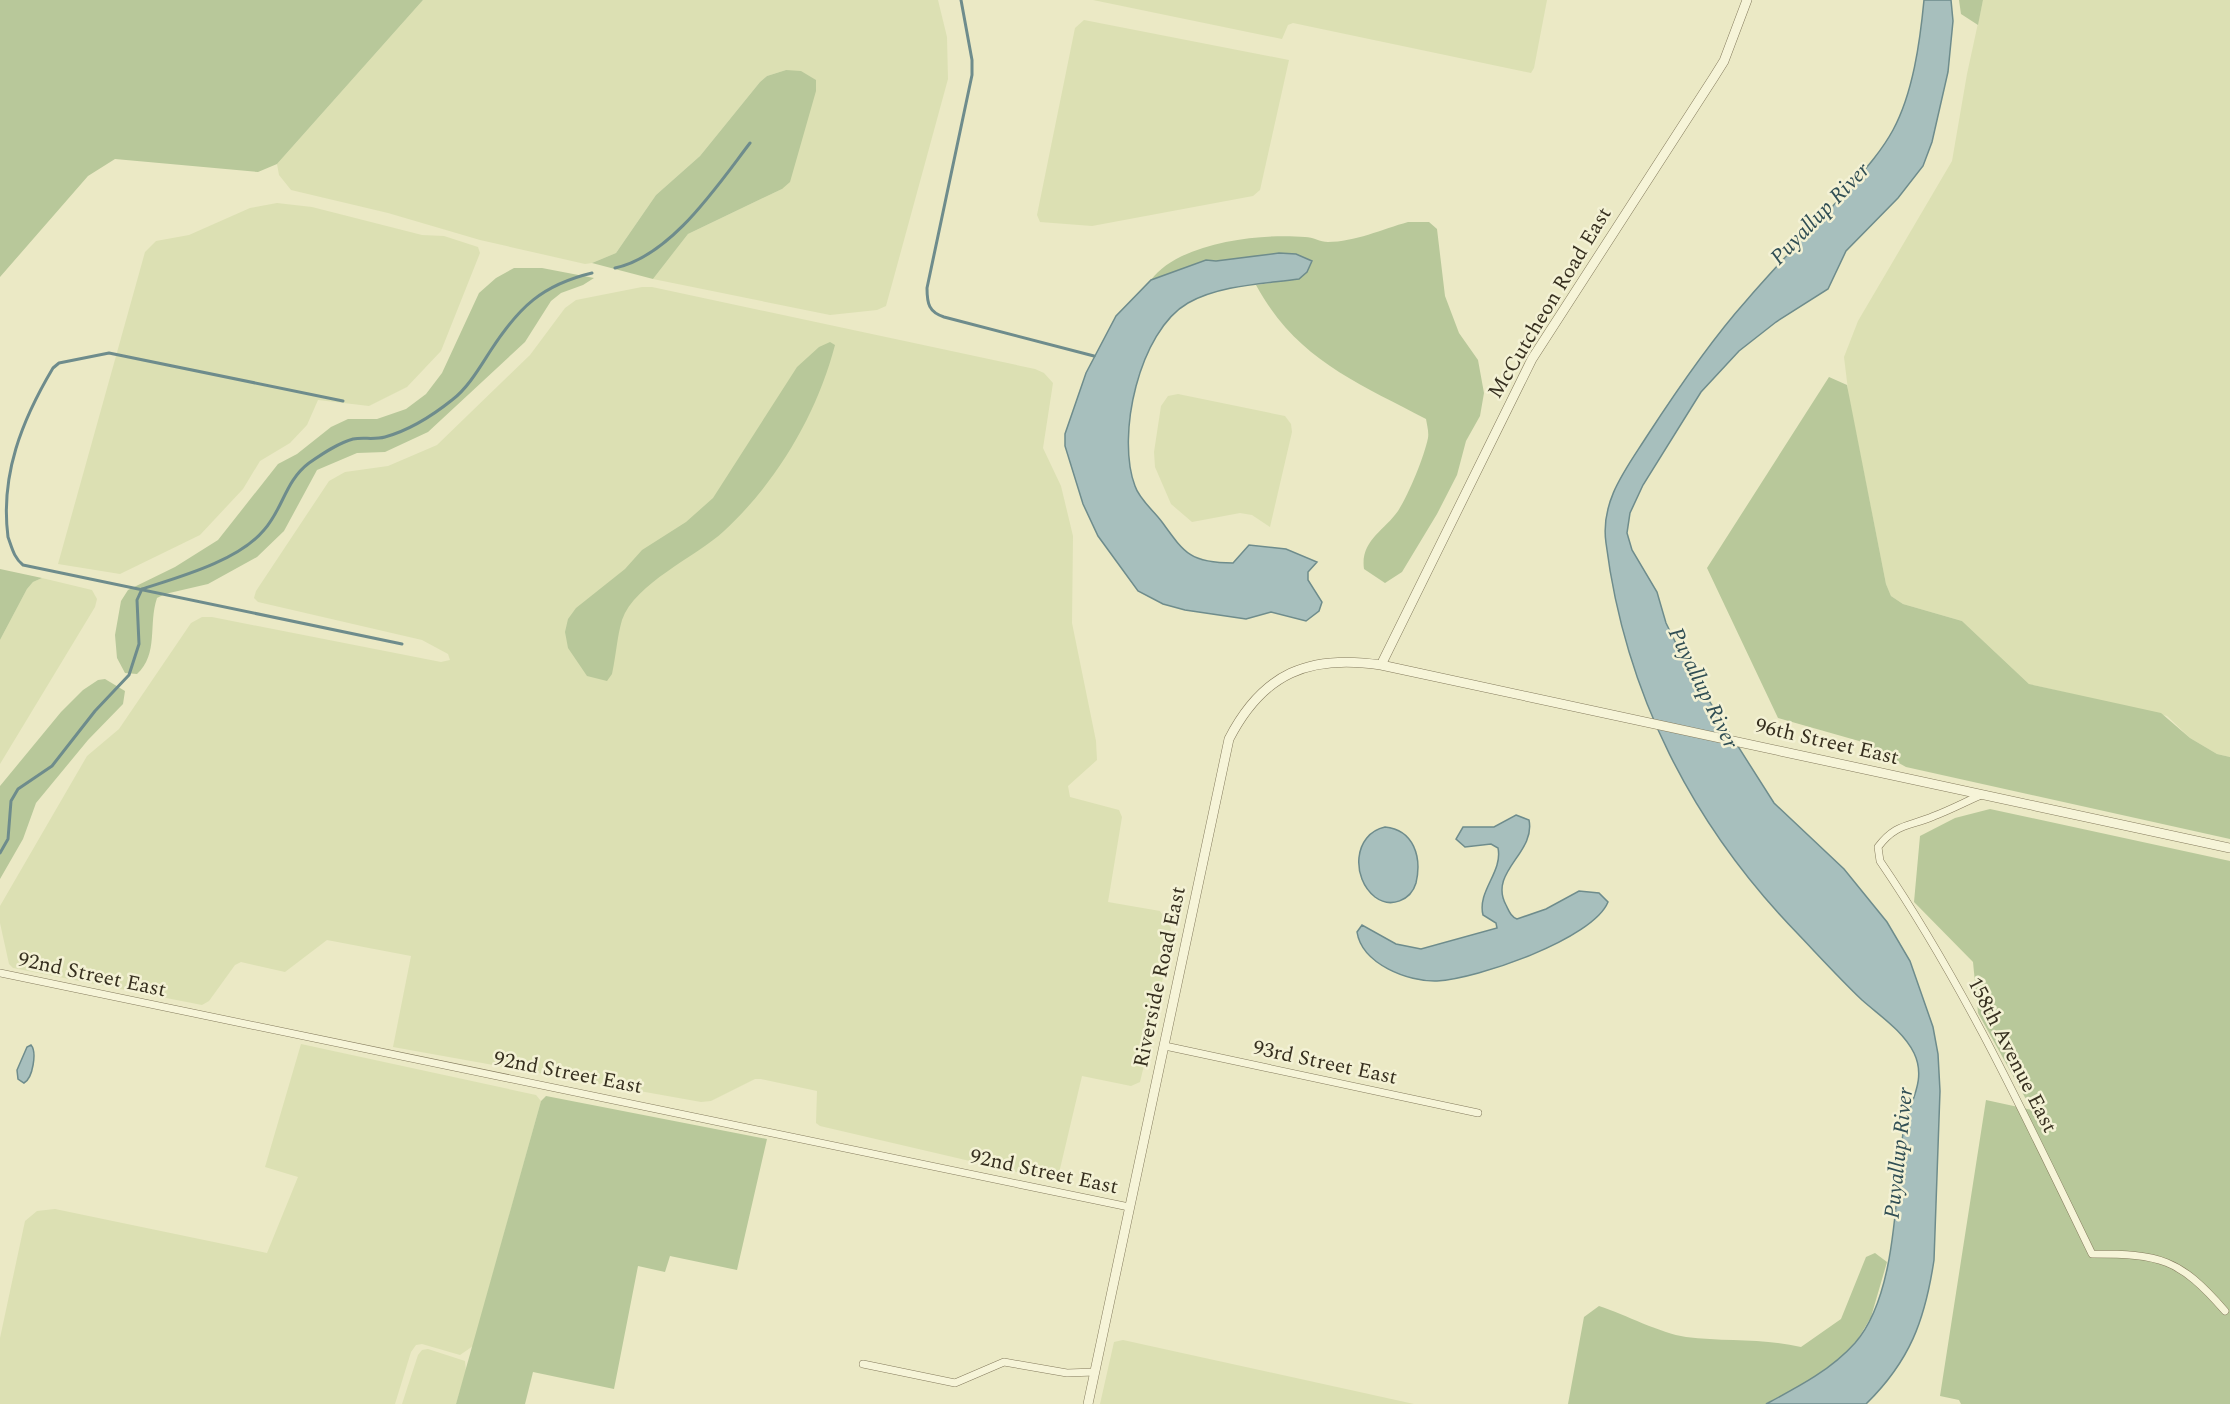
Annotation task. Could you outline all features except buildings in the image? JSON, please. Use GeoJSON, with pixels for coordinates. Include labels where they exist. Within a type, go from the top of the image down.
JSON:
{"type":"FeatureCollection","features":[{"type":"Feature","properties":{"kind":"street","name":"McCutcheon Road East"},"geometry":{"type":"LineString","coordinates":[[1381,665],[1532,359],[1719,69],[1747,0]]}},
{"type":"Feature","properties":{"kind":"street","name":"Riverside Road East"},"geometry":{"type":"LineString","coordinates":[[1088,1404],[1225,757],[1236,726],[1258,696],[1286,675],[1314,663],[1330,661],[1381,665]]}},
{"type":"Feature","properties":{"kind":"street","name":"96th Street East"},"geometry":{"type":"LineString","coordinates":[[1381,665],[2230,848]]}},
{"type":"Feature","properties":{"kind":"street","name":"158th Avenue East"},"geometry":{"type":"LineString","coordinates":[[1981,795],[1932,818],[1900,826],[1888,833],[1878,847],[1880,861],[1932,940],[1960,989],[2092,1254],[2131,1254],[2162,1258],[2201,1283],[2225,1311]]}},
{"type":"Feature","properties":{"kind":"street","name":"92nd Street East"},"geometry":{"type":"LineString","coordinates":[[0,972],[1129,1207]]}},
{"type":"Feature","properties":{"kind":"street","name":"93rd Street East"},"geometry":{"type":"LineString","coordinates":[[1164,1046],[1479,1113]]}},
{"type":"Feature","properties":{"kind":"street"},"geometry":{"type":"LineString","coordinates":[[863,1365],[955,1383],[1004,1362],[1067,1373],[1095,1372]]}},
{"type":"Feature","properties":{"kind":"green space"},"geometry":{"type":"Polygon","coordinates":[[[0,0],[423,0],[277,164],[258,172],[115,159],[88,176],[0,277],[0,0]]]}},
{"type":"Feature","properties":{"kind":"green space"},"geometry":{"type":"Polygon","coordinates":[[[423,0],[938,0],[947,37],[948,79],[886,306],[877,310],[830,315],[653,279],[688,234],[782,189],[786,70],[767,76],[760,82],[700,156],[656,195],[616,253],[592,263],[585,264],[480,240],[388,213],[291,190],[279,175],[277,164],[423,0]]]}},
{"type":"Feature","properties":{"kind":"green space"},"geometry":{"type":"Polygon","coordinates":[[[1093,0],[1547,0],[1534,68],[1531,73],[1293,23],[1288,25],[1282,39],[1093,0]]]}},
{"type":"Feature","properties":{"kind":"green space"},"geometry":{"type":"Polygon","coordinates":[[[1959,0],[1983,0],[1978,25],[1961,14],[1959,0]]]}},
{"type":"Feature","properties":{"kind":"green space"},"geometry":{"type":"Polygon","coordinates":[[[1983,0],[2230,0],[2230,757],[2217,754],[2190,738],[2167,716],[2029,684],[1962,621],[1903,604],[1891,596],[1886,584],[1849,398],[1844,357],[1858,321],[1952,161],[1983,0]]]}},
{"type":"Feature","properties":{"kind":"green space"},"geometry":{"type":"Polygon","coordinates":[[[1084,20],[1289,60],[1260,190],[1253,196],[1092,226],[1040,222],[1037,215],[1075,28],[1084,20]]]}},
{"type":"Feature","properties":{"kind":"green space"},"geometry":{"type":"Polygon","coordinates":[[[786,70],[801,71],[816,80],[816,91],[790,182],[782,189],[688,234],[653,279],[592,263],[616,253],[656,195],[700,156],[760,82],[767,76],[786,70]]]}},
{"type":"Feature","properties":{"kind":"green space"},"geometry":{"type":"Polygon","coordinates":[[[277,203],[312,207],[422,235],[444,236],[478,247],[480,253],[441,351],[407,387],[369,406],[318,400],[307,425],[290,443],[260,461],[243,489],[200,535],[120,574],[58,564],[145,252],[156,241],[189,235],[250,208],[277,203]]]}},
{"type":"Feature","properties":{"kind":"green space"},"geometry":{"type":"Polygon","coordinates":[[[1408,222],[1429,222],[1437,229],[1445,296],[1459,333],[1478,360],[1484,393],[1480,416],[1466,441],[1457,475],[1437,514],[1402,572],[1385,583],[1364,569],[1366,551],[1374,537],[1398,511],[1411,485],[1428,438],[1426,419],[1330,366],[1290,332],[1256,285],[1271,283],[1279,253],[1216,261],[1206,260],[1151,280],[1164,267],[1181,257],[1222,243],[1287,236],[1308,237],[1325,242],[1338,241],[1358,238],[1408,222]]]}},
{"type":"Feature","properties":{"kind":"green space"},"geometry":{"type":"Polygon","coordinates":[[[514,268],[542,268],[594,278],[583,285],[561,293],[551,301],[525,342],[428,432],[385,452],[357,453],[317,470],[284,531],[257,557],[208,584],[157,598],[148,657],[137,674],[125,673],[117,658],[115,635],[121,601],[128,590],[175,567],[218,540],[278,464],[297,454],[331,427],[348,419],[377,419],[406,409],[426,394],[442,373],[479,293],[496,278],[514,268]]]}},
{"type":"Feature","properties":{"kind":"green space"},"geometry":{"type":"Polygon","coordinates":[[[652,287],[1035,369],[1044,373],[1053,383],[1043,448],[1061,486],[1073,536],[1072,623],[1096,741],[1097,760],[1068,786],[1070,797],[1119,810],[1122,817],[1108,902],[1160,911],[1171,928],[1158,1007],[1140,1082],[1131,1086],[1082,1076],[1059,1173],[1047,1179],[820,1126],[816,1123],[817,1091],[761,1079],[755,1079],[711,1101],[701,1102],[393,1047],[411,956],[327,940],[285,972],[241,962],[235,965],[209,1001],[202,1005],[13,968],[9,964],[0,923],[0,906],[87,756],[119,729],[191,623],[202,617],[212,617],[441,662],[450,660],[448,654],[422,640],[258,602],[254,598],[256,591],[329,481],[345,472],[388,466],[437,445],[530,355],[565,308],[576,300],[652,287]]]}},
{"type":"Feature","properties":{"kind":"green space"},"geometry":{"type":"Polygon","coordinates":[[[830,342],[835,345],[818,396],[793,446],[778,469],[743,512],[724,531],[667,571],[639,594],[622,620],[612,674],[607,681],[587,676],[568,648],[565,632],[568,619],[576,608],[625,569],[642,550],[686,522],[713,498],[797,367],[819,347],[830,342]]]}},
{"type":"Feature","properties":{"kind":"green space"},"geometry":{"type":"Polygon","coordinates":[[[1829,377],[1847,385],[1886,584],[1891,596],[1903,604],[1962,621],[2029,684],[2161,713],[2190,738],[2217,754],[2230,757],[2230,839],[1906,767],[1859,741],[1778,718],[1707,568],[1829,377]]]}},
{"type":"Feature","properties":{"kind":"green space"},"geometry":{"type":"Polygon","coordinates":[[[1178,394],[1285,416],[1291,424],[1292,432],[1270,527],[1252,515],[1240,513],[1192,522],[1171,504],[1155,467],[1154,452],[1161,406],[1168,396],[1178,394]]]}},
{"type":"Feature","properties":{"kind":"green space"},"geometry":{"type":"Polygon","coordinates":[[[0,569],[42,578],[33,582],[27,589],[0,640],[0,569]]]}},
{"type":"Feature","properties":{"kind":"green space"},"geometry":{"type":"Polygon","coordinates":[[[42,578],[92,590],[97,599],[95,607],[0,764],[0,640],[27,589],[33,582],[42,578]]]}},
{"type":"Feature","properties":{"kind":"green space"},"geometry":{"type":"Polygon","coordinates":[[[105,679],[125,691],[123,704],[88,740],[36,803],[23,839],[0,879],[0,786],[61,712],[83,690],[98,680],[105,679]]]}},
{"type":"Feature","properties":{"kind":"green space"},"geometry":{"type":"Polygon","coordinates":[[[1990,809],[2230,861],[2230,1404],[1961,1404],[1959,1400],[1940,1396],[1986,1100],[2032,1110],[1978,1013],[1973,962],[1914,902],[1920,836],[1955,818],[1990,809]]]}},
{"type":"Feature","properties":{"kind":"green space"},"geometry":{"type":"Polygon","coordinates":[[[301,1044],[536,1095],[541,1101],[473,1346],[460,1355],[422,1344],[416,1345],[411,1352],[395,1404],[0,1404],[0,1338],[25,1221],[37,1211],[55,1209],[267,1253],[298,1177],[265,1167],[301,1044]]]}},
{"type":"Feature","properties":{"kind":"green space"},"geometry":{"type":"Polygon","coordinates":[[[546,1096],[767,1139],[737,1270],[670,1256],[665,1272],[638,1266],[614,1389],[533,1372],[525,1404],[456,1404],[541,1101],[546,1096]]]}},
{"type":"Feature","properties":{"kind":"green space"},"geometry":{"type":"Polygon","coordinates":[[[1875,1253],[1887,1262],[1871,1317],[1858,1339],[1841,1357],[1809,1381],[1766,1404],[1568,1404],[1584,1317],[1599,1306],[1676,1335],[1772,1342],[1801,1347],[1841,1319],[1866,1257],[1875,1253]]]}},
{"type":"Feature","properties":{"kind":"green space"},"geometry":{"type":"Polygon","coordinates":[[[1123,1340],[1414,1404],[1100,1404],[1114,1342],[1123,1340]]]}},
{"type":"Feature","properties":{"kind":"green space"},"geometry":{"type":"Polygon","coordinates":[[[428,1349],[465,1361],[466,1371],[456,1404],[402,1404],[418,1355],[422,1350],[428,1349]]]}},
{"type":"Feature","properties":{"kind":"water"},"geometry":{"type":"Polygon","coordinates":[[[1924,0],[1951,0],[1953,21],[1948,72],[1932,142],[1923,166],[1898,198],[1846,251],[1828,289],[1776,322],[1739,351],[1701,392],[1643,485],[1630,513],[1627,533],[1632,550],[1657,592],[1666,623],[1687,666],[1774,803],[1844,869],[1887,922],[1910,961],[1933,1027],[1938,1054],[1940,1091],[1934,1260],[1926,1302],[1913,1338],[1894,1372],[1866,1404],[1766,1404],[1825,1370],[1846,1353],[1869,1323],[1887,1272],[1903,1133],[1918,1084],[1918,1064],[1909,1045],[1897,1031],[1846,984],[1760,892],[1726,848],[1696,802],[1669,754],[1647,704],[1629,652],[1615,598],[1605,528],[1611,499],[1623,473],[1694,367],[1733,316],[1842,196],[1888,139],[1900,116],[1911,84],[1924,0]]]}},
{"type":"Feature","properties":{"kind":"water"},"geometry":{"type":"Polygon","coordinates":[[[1279,253],[1296,254],[1312,261],[1307,272],[1299,279],[1228,289],[1200,297],[1188,303],[1171,317],[1156,336],[1136,386],[1130,414],[1128,440],[1130,465],[1140,496],[1183,549],[1190,554],[1207,561],[1233,563],[1249,545],[1286,549],[1317,562],[1308,572],[1308,580],[1322,602],[1319,611],[1306,621],[1271,612],[1246,619],[1185,610],[1163,604],[1138,591],[1098,536],[1083,504],[1065,446],[1065,434],[1086,373],[1116,316],[1151,280],[1206,260],[1216,261],[1279,253]]]}},
{"type":"Feature","properties":{"kind":"water"},"geometry":{"type":"Polygon","coordinates":[[[1516,815],[1529,820],[1529,832],[1526,843],[1503,882],[1502,893],[1512,915],[1517,919],[1546,909],[1579,891],[1599,893],[1608,902],[1598,916],[1581,930],[1532,955],[1455,979],[1437,981],[1413,978],[1388,969],[1368,953],[1357,932],[1362,925],[1396,944],[1421,949],[1497,928],[1496,923],[1483,915],[1482,906],[1497,865],[1498,848],[1491,844],[1465,847],[1456,839],[1463,827],[1494,827],[1516,815]]]}},
{"type":"Feature","properties":{"kind":"water"},"geometry":{"type":"Polygon","coordinates":[[[1385,827],[1403,833],[1409,839],[1414,846],[1418,864],[1416,883],[1410,894],[1394,902],[1381,901],[1375,897],[1367,889],[1359,868],[1361,847],[1374,831],[1385,827]]]}},
{"type":"Feature","properties":{"kind":"water"},"geometry":{"type":"Polygon","coordinates":[[[31,1045],[34,1053],[33,1065],[30,1076],[24,1083],[18,1079],[17,1070],[27,1047],[31,1045]]]}},
{"type":"Feature","properties":{"kind":"waterway"},"geometry":{"type":"LineString","coordinates":[[961,0],[972,60],[972,75],[927,288],[928,303],[935,313],[944,317],[1094,356]]}},
{"type":"Feature","properties":{"kind":"waterway"},"geometry":{"type":"LineString","coordinates":[[615,268],[636,261],[674,235],[708,198],[750,143]]}},
{"type":"Feature","properties":{"kind":"waterway"},"geometry":{"type":"LineString","coordinates":[[0,853],[8,839],[11,801],[18,789],[52,766],[95,711],[129,675],[139,644],[137,600],[142,589],[207,567],[239,551],[253,541],[270,522],[301,470],[330,449],[357,438],[381,438],[394,434],[437,412],[463,390],[501,335],[533,300],[559,284],[592,273]]}},
{"type":"Feature","properties":{"kind":"waterway"},"geometry":{"type":"LineString","coordinates":[[343,401],[109,353],[59,363],[53,368],[42,388],[16,449],[7,492],[8,537],[15,556],[23,565],[402,644]]}},
{"type":"Feature","properties":{"kind":"water label","name":"Puyallup River"},"geometry":{"type":"Point","coordinates":[1820,214]}},
{"type":"Feature","properties":{"kind":"water label","name":"Puyallup River"},"geometry":{"type":"Point","coordinates":[1703,688]}},
{"type":"Feature","properties":{"kind":"water label","name":"Puyallup River"},"geometry":{"type":"Point","coordinates":[1899,1153]}}]}
